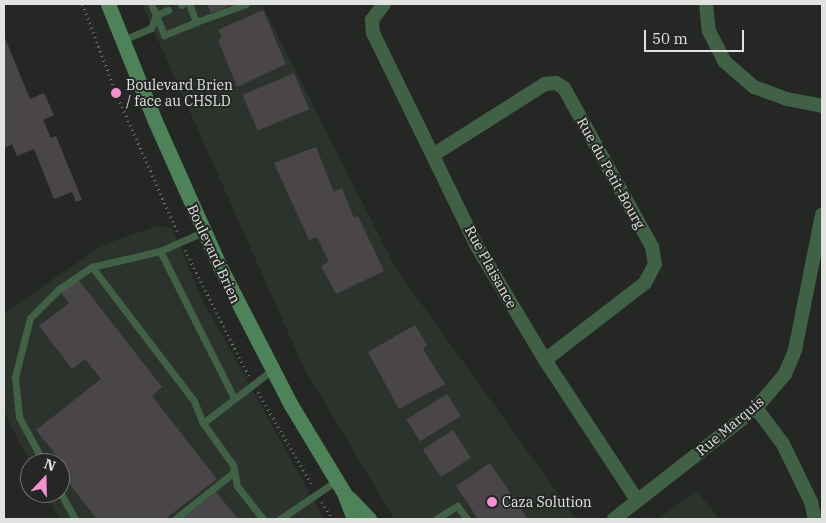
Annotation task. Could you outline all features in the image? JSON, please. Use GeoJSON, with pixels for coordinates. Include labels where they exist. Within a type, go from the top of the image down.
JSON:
{"type":"FeatureCollection","features":[{"type":"Feature","properties":{"kind":"main road","name":"Boulevard Brien"},"geometry":{"type":"LineString","coordinates":[[108,4],[203,232],[272,370],[340,487],[354,519]]}},
{"type":"Feature","properties":{"kind":"main road","name":"Boulevard Brien"},"geometry":{"type":"LineString","coordinates":[[340,487],[369,519]]}},
{"type":"Feature","properties":{"kind":"street","name":"Rue Plaisance"},"geometry":{"type":"LineString","coordinates":[[384,4],[372,20],[373,33],[478,248],[545,360],[637,500]]}},
{"type":"Feature","properties":{"kind":"street"},"geometry":{"type":"LineString","coordinates":[[706,4],[709,32],[724,62],[754,87],[787,99],[822,106]]}},
{"type":"Feature","properties":{"kind":"street","name":"Rue du Petit-Bourg"},"geometry":{"type":"LineString","coordinates":[[433,155],[545,84],[556,82],[564,88],[652,247],[655,264],[644,283],[545,360]]}},
{"type":"Feature","properties":{"kind":"street","name":"Rue Marquis"},"geometry":{"type":"LineString","coordinates":[[614,519],[756,408],[785,374],[795,350],[822,215]]}},
{"type":"Feature","properties":{"kind":"street"},"geometry":{"type":"LineString","coordinates":[[756,408],[783,444],[811,502],[815,519]]}},
{"type":"Feature","properties":{"kind":"lane"},"geometry":{"type":"LineString","coordinates":[[151,4],[164,35],[246,4]]}},
{"type":"Feature","properties":{"kind":"lane"},"geometry":{"type":"LineString","coordinates":[[189,4],[196,22]]}},
{"type":"Feature","properties":{"kind":"lane"},"geometry":{"type":"LineString","coordinates":[[123,40],[151,28],[156,15],[168,10]]}},
{"type":"Feature","properties":{"kind":"lane"},"geometry":{"type":"LineString","coordinates":[[39,453],[19,417],[15,377],[30,318],[59,288],[92,267],[160,251],[203,232]]}},
{"type":"Feature","properties":{"kind":"lane"},"geometry":{"type":"LineString","coordinates":[[160,251],[233,396]]}},
{"type":"Feature","properties":{"kind":"lane"},"geometry":{"type":"LineString","coordinates":[[92,267],[194,401],[202,423],[233,465],[237,486],[263,519]]}},
{"type":"Feature","properties":{"kind":"lane"},"geometry":{"type":"LineString","coordinates":[[202,423],[233,396],[272,370]]}},
{"type":"Feature","properties":{"kind":"lane"},"geometry":{"type":"LineString","coordinates":[[175,519],[234,472]]}},
{"type":"Feature","properties":{"kind":"lane"},"geometry":{"type":"LineString","coordinates":[[280,519],[340,487]]}},
{"type":"Feature","properties":{"kind":"lane"},"geometry":{"type":"LineString","coordinates":[[66,503],[75,519]]}},
{"type":"Feature","properties":{"kind":"lane"},"geometry":{"type":"LineString","coordinates":[[436,519],[457,506],[467,519]]}},
{"type":"Feature","properties":{"kind":"path","name":"Boulevard Brien"},"geometry":{"type":"LineString","coordinates":[[83,4],[116,93],[177,232]]}},
{"type":"Feature","properties":{"kind":"path","name":"Boulevard Brien"},"geometry":{"type":"LineString","coordinates":[[185,250],[247,374]]}},
{"type":"Feature","properties":{"kind":"path"},"geometry":{"type":"LineString","coordinates":[[257,390],[310,482]]}},
{"type":"Feature","properties":{"kind":"path"},"geometry":{"type":"LineString","coordinates":[[323,505],[333,519]]}},
{"type":"Feature","properties":{"kind":"shaded area"},"geometry":{"type":"Polygon","coordinates":[[[142,4],[262,4],[395,267],[576,519],[394,519],[303,366],[142,4]]]}},
{"type":"Feature","properties":{"kind":"shaded area"},"geometry":{"type":"Polygon","coordinates":[[[156,226],[172,228],[202,299],[324,519],[59,519],[50,503],[70,503],[70,453],[25,453],[4,412],[4,313],[103,245],[156,226]]]}},
{"type":"Feature","properties":{"kind":"shaded area"},"geometry":{"type":"Polygon","coordinates":[[[697,491],[719,519],[657,519],[697,491]]]}},
{"type":"Feature","properties":{"kind":"building"},"geometry":{"type":"Polygon","coordinates":[[[207,4],[233,4],[211,13],[207,4]]]}},
{"type":"Feature","properties":{"kind":"building"},"geometry":{"type":"Polygon","coordinates":[[[263,10],[286,64],[237,87],[218,40],[222,37],[218,30],[263,10]]]}},
{"type":"Feature","properties":{"kind":"building"},"geometry":{"type":"Polygon","coordinates":[[[5,38],[30,99],[44,93],[54,115],[43,120],[51,138],[56,136],[82,200],[76,202],[72,192],[54,199],[34,149],[17,156],[12,144],[4,148],[5,38]]]}},
{"type":"Feature","properties":{"kind":"building"},"geometry":{"type":"Polygon","coordinates":[[[294,73],[309,109],[258,131],[242,95],[294,73]]]}},
{"type":"Feature","properties":{"kind":"building"},"geometry":{"type":"Polygon","coordinates":[[[316,147],[334,192],[342,188],[354,218],[358,216],[384,271],[336,294],[321,266],[329,262],[317,237],[309,240],[274,163],[316,147]]]}},
{"type":"Feature","properties":{"kind":"building"},"geometry":{"type":"Polygon","coordinates":[[[78,279],[162,387],[152,396],[217,479],[165,519],[97,519],[70,485],[70,453],[54,453],[36,430],[101,379],[85,359],[72,369],[39,326],[69,303],[61,293],[78,279]]]}},
{"type":"Feature","properties":{"kind":"building"},"geometry":{"type":"Polygon","coordinates":[[[415,325],[427,345],[423,349],[445,384],[399,409],[368,352],[415,325]]]}},
{"type":"Feature","properties":{"kind":"building"},"geometry":{"type":"Polygon","coordinates":[[[447,394],[461,416],[420,441],[406,419],[447,394]]]}},
{"type":"Feature","properties":{"kind":"building"},"geometry":{"type":"Polygon","coordinates":[[[453,430],[471,458],[441,477],[423,450],[453,430]]]}},
{"type":"Feature","properties":{"kind":"building","name":"Caza Solution"},"geometry":{"type":"Polygon","coordinates":[[[490,463],[528,519],[478,519],[456,486],[490,463]]]}},
{"type":"Feature","properties":{"kind":"building"},"geometry":{"type":"Polygon","coordinates":[[[216,492],[238,519],[182,519],[216,492]]]}},
{"type":"Feature","properties":{"kind":"place","name":"Boulevard Brien / face au CHSLD"},"geometry":{"type":"Point","coordinates":[116,93]}},
{"type":"Feature","properties":{"kind":"place","name":"Caza Solution"},"geometry":{"type":"Point","coordinates":[492,502]}}]}
